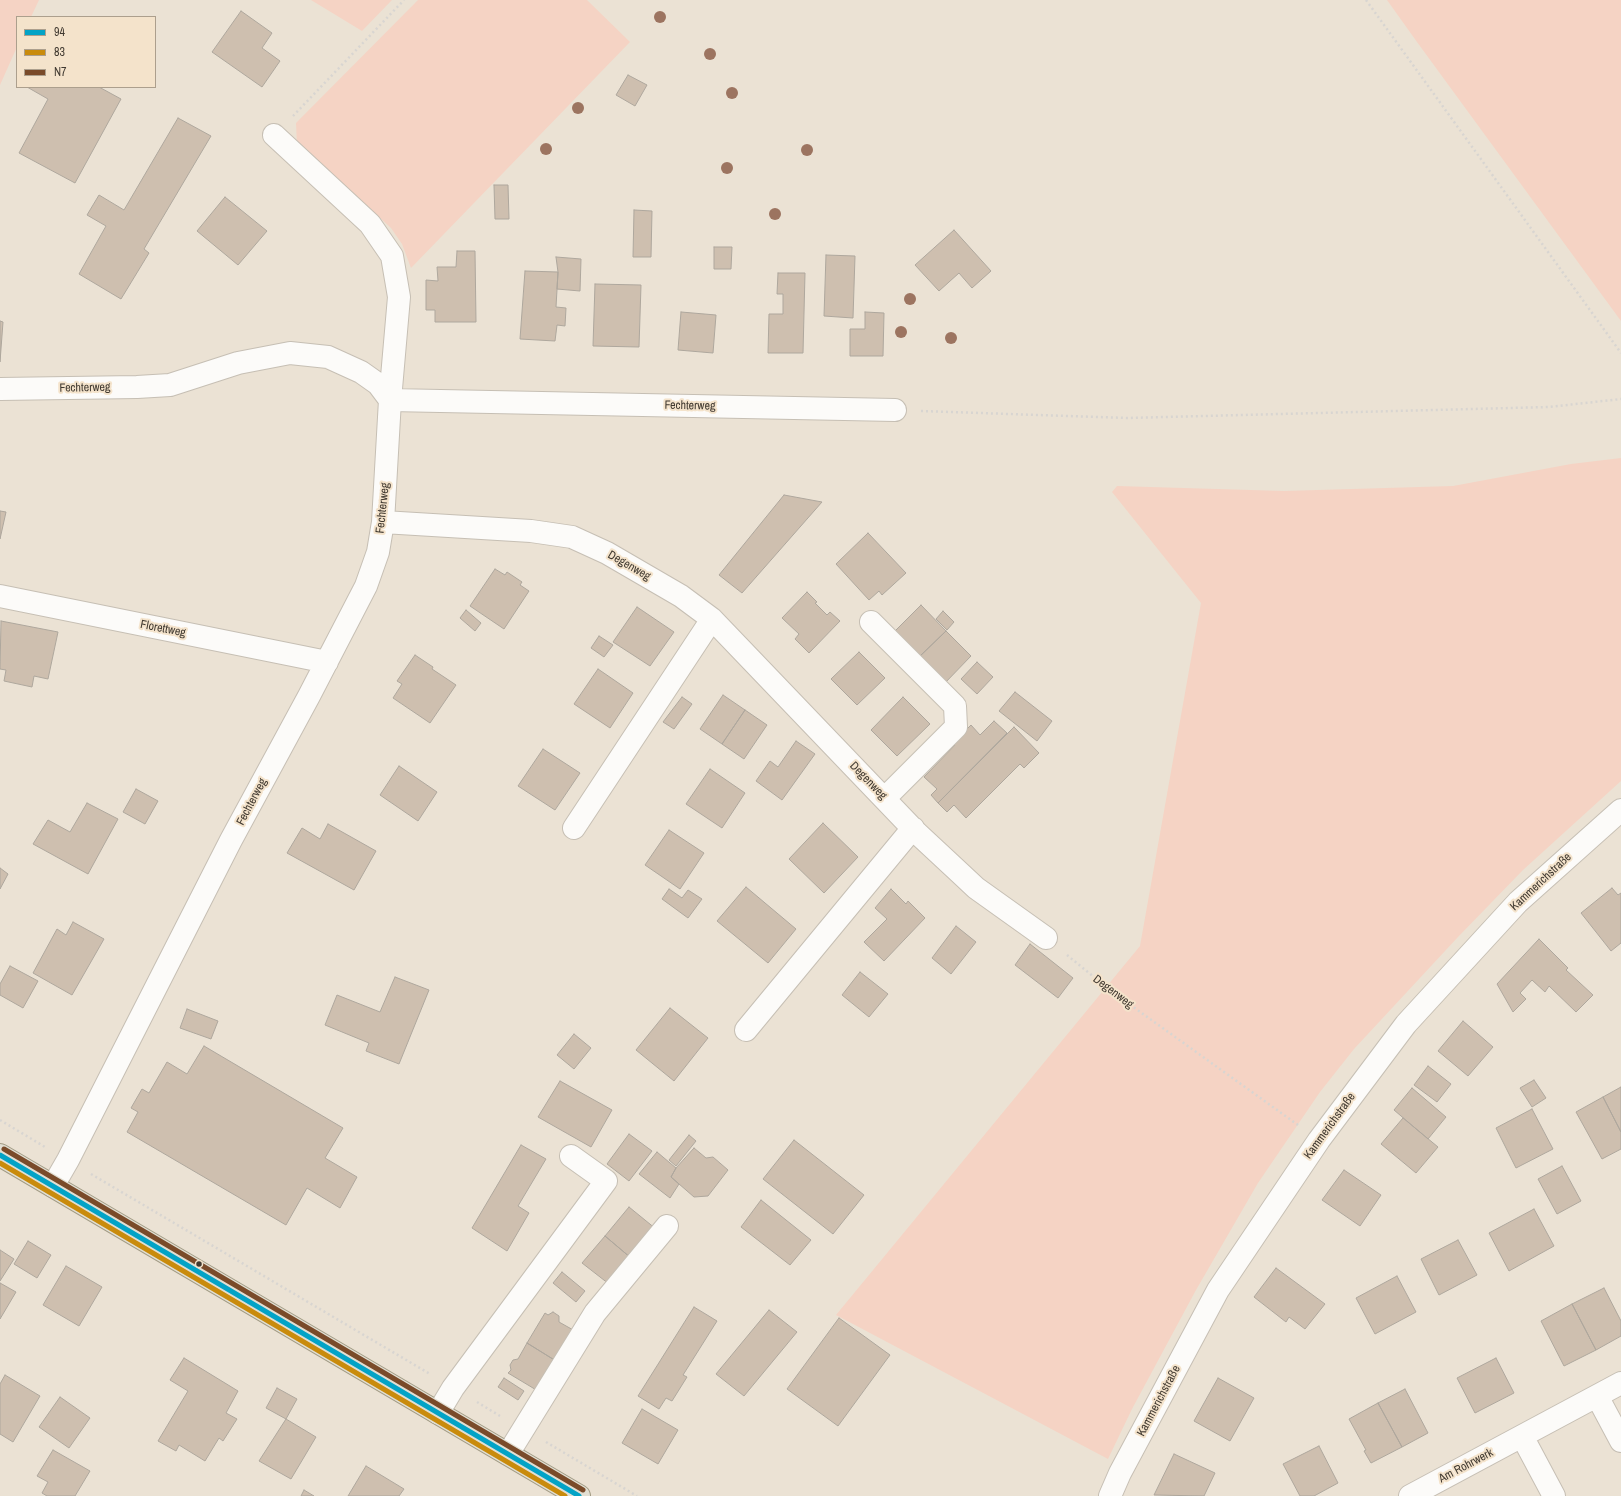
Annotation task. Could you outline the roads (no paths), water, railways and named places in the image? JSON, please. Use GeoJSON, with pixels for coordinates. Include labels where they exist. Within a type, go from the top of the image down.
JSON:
{"type":"FeatureCollection","features":[{"type":"Feature","properties":{"kind":"main road"},"geometry":{"type":"LineString","coordinates":[[0,1155],[579,1496]]}},
{"type":"Feature","properties":{"kind":"street"},"geometry":{"type":"LineString","coordinates":[[274,135],[370,224],[392,256],[398,297],[390,400]]}},
{"type":"Feature","properties":{"kind":"street","name":"Fechterweg"},"geometry":{"type":"LineString","coordinates":[[0,388],[137,387],[170,385],[238,363],[290,353],[328,357],[361,372],[378,384],[390,400],[383,522],[378,552],[366,586],[327,662],[231,840],[68,1160],[52,1186]]}},
{"type":"Feature","properties":{"kind":"street","name":"Fechterweg"},"geometry":{"type":"LineString","coordinates":[[390,400],[895,410]]}},
{"type":"Feature","properties":{"kind":"street","name":"Degenweg"},"geometry":{"type":"LineString","coordinates":[[383,522],[530,531],[572,537],[607,553],[681,596],[712,619],[913,828],[976,888],[1046,938]]}},
{"type":"Feature","properties":{"kind":"street","name":"Florettweg"},"geometry":{"type":"LineString","coordinates":[[0,596],[327,662]]}},
{"type":"Feature","properties":{"kind":"street"},"geometry":{"type":"LineString","coordinates":[[574,828],[712,619]]}},
{"type":"Feature","properties":{"kind":"street"},"geometry":{"type":"LineString","coordinates":[[871,622],[955,706],[956,727],[885,798]]}},
{"type":"Feature","properties":{"kind":"street","name":"Kammerichstraße"},"geometry":{"type":"LineString","coordinates":[[1110,1496],[1124,1466],[1218,1290],[1319,1140],[1416,1012],[1518,902],[1621,810]]}},
{"type":"Feature","properties":{"kind":"street"},"geometry":{"type":"LineString","coordinates":[[746,1030],[913,828]]}},
{"type":"Feature","properties":{"kind":"street"},"geometry":{"type":"LineString","coordinates":[[438,1413],[453,1388],[606,1181],[571,1156]]}},
{"type":"Feature","properties":{"kind":"street"},"geometry":{"type":"LineString","coordinates":[[508,1454],[595,1313],[667,1226]]}},
{"type":"Feature","properties":{"kind":"street","name":"Am Rohrwerk"},"geometry":{"type":"LineString","coordinates":[[1410,1496],[1621,1383]]}},
{"type":"Feature","properties":{"kind":"street"},"geometry":{"type":"LineString","coordinates":[[1597,1396],[1621,1441]]}},
{"type":"Feature","properties":{"kind":"street"},"geometry":{"type":"LineString","coordinates":[[1522,1436],[1554,1496]]}}]}
